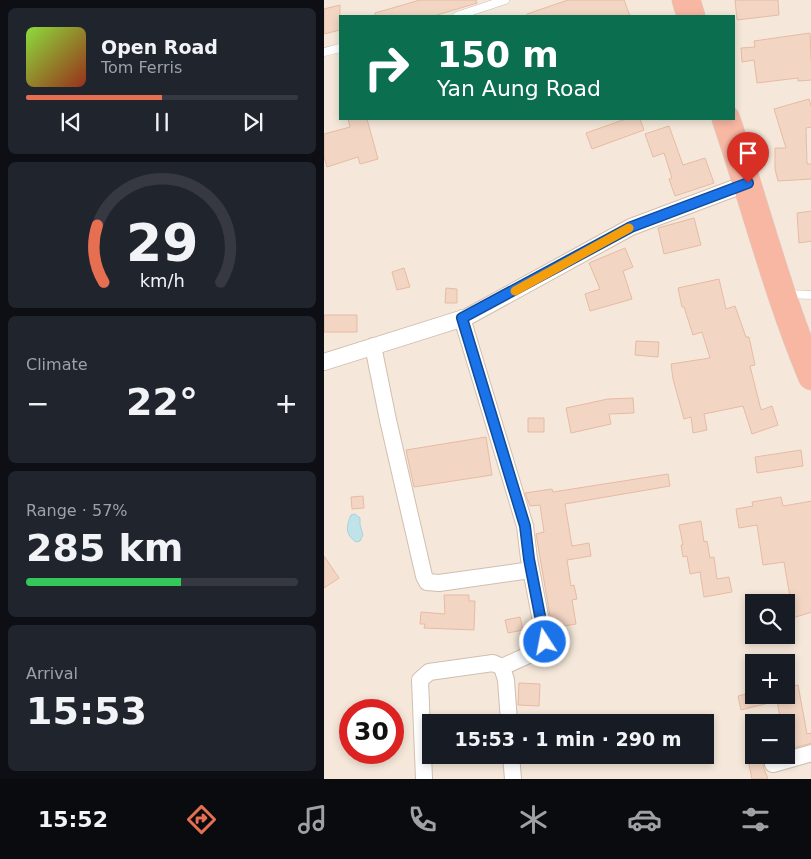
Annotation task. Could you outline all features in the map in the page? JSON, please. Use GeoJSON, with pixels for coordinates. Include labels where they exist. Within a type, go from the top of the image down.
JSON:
{"type":"FeatureCollection","features":[{"type":"Feature","properties":{"kind":"highway"},"geometry":{"type":"LineString","coordinates":[[686,0],[691,15]]}},
{"type":"Feature","properties":{"kind":"highway"},"geometry":{"type":"LineString","coordinates":[[726,120],[748,183],[780,294],[811,376]]}},
{"type":"Feature","properties":{"kind":"street"},"geometry":{"type":"LineString","coordinates":[[324,362],[462,318],[631,227],[748,183]]}},
{"type":"Feature","properties":{"kind":"street"},"geometry":{"type":"LineString","coordinates":[[424,779],[420,680],[429,672],[493,663],[502,667],[544,648],[545,642],[531,570],[525,526],[462,318]]}},
{"type":"Feature","properties":{"kind":"street"},"geometry":{"type":"LineString","coordinates":[[373,346],[388,420],[424,576],[427,582],[439,583],[531,570]]}},
{"type":"Feature","properties":{"kind":"street"},"geometry":{"type":"LineString","coordinates":[[502,667],[506,680],[508,714]]}},
{"type":"Feature","properties":{"kind":"street"},"geometry":{"type":"LineString","coordinates":[[795,758],[811,753]]}},
{"type":"Feature","properties":{"kind":"street"},"geometry":{"type":"LineString","coordinates":[[512,764],[513,779]]}},
{"type":"Feature","properties":{"kind":"lane"},"geometry":{"type":"LineString","coordinates":[[460,15],[505,0]]}},
{"type":"Feature","properties":{"kind":"lane"},"geometry":{"type":"LineString","coordinates":[[324,52],[339,48]]}},
{"type":"Feature","properties":{"kind":"lane"},"geometry":{"type":"LineString","coordinates":[[780,294],[811,295]]}},
{"type":"Feature","properties":{"kind":"shaded area"},"geometry":{"type":"Polygon","coordinates":[[[324,0],[811,0],[811,779],[324,779],[324,0]]]}},
{"type":"Feature","properties":{"kind":"water"},"geometry":{"type":"Polygon","coordinates":[[[355,514],[360,518],[363,535],[360,541],[356,542],[348,533],[348,523],[351,515],[355,514]]]}},
{"type":"Feature","properties":{"kind":"building"},"geometry":{"type":"Polygon","coordinates":[[[420,0],[476,0],[477,3],[437,15],[375,15],[375,13],[420,0]]]}},
{"type":"Feature","properties":{"kind":"building"},"geometry":{"type":"Polygon","coordinates":[[[568,0],[624,0],[630,15],[527,15],[568,0]]]}},
{"type":"Feature","properties":{"kind":"building"},"geometry":{"type":"Polygon","coordinates":[[[735,0],[778,0],[779,15],[737,20],[735,0]]]}},
{"type":"Feature","properties":{"kind":"building"},"geometry":{"type":"Polygon","coordinates":[[[340,5],[339,30],[324,34],[324,9],[340,5]]]}},
{"type":"Feature","properties":{"kind":"building"},"geometry":{"type":"Polygon","coordinates":[[[810,33],[812,80],[798,81],[798,78],[757,83],[754,60],[742,62],[741,48],[755,47],[754,41],[810,33]]]}},
{"type":"Feature","properties":{"kind":"building"},"geometry":{"type":"Polygon","coordinates":[[[809,99],[812,109],[812,127],[806,128],[807,164],[812,164],[812,179],[778,181],[775,169],[775,148],[786,148],[774,109],[809,99]]]}},
{"type":"Feature","properties":{"kind":"building"},"geometry":{"type":"Polygon","coordinates":[[[348,120],[367,120],[378,159],[360,164],[358,157],[327,167],[324,157],[324,134],[350,127],[348,120]]]}},
{"type":"Feature","properties":{"kind":"building"},"geometry":{"type":"Polygon","coordinates":[[[623,120],[640,120],[644,130],[592,149],[586,133],[623,120]]]}},
{"type":"Feature","properties":{"kind":"building"},"geometry":{"type":"Polygon","coordinates":[[[669,126],[683,165],[705,158],[714,183],[675,196],[669,179],[672,178],[664,153],[653,157],[645,134],[669,126]]]}},
{"type":"Feature","properties":{"kind":"building"},"geometry":{"type":"Polygon","coordinates":[[[812,211],[812,241],[799,243],[797,213],[812,211]]]}},
{"type":"Feature","properties":{"kind":"building"},"geometry":{"type":"Polygon","coordinates":[[[694,218],[701,245],[664,254],[658,228],[694,218]]]}},
{"type":"Feature","properties":{"kind":"building"},"geometry":{"type":"Polygon","coordinates":[[[625,248],[633,267],[623,271],[632,299],[590,311],[585,294],[600,289],[589,263],[625,248]]]}},
{"type":"Feature","properties":{"kind":"building"},"geometry":{"type":"Polygon","coordinates":[[[404,268],[410,287],[397,290],[392,272],[404,268]]]}},
{"type":"Feature","properties":{"kind":"building"},"geometry":{"type":"Polygon","coordinates":[[[719,279],[726,309],[735,306],[746,337],[749,337],[755,365],[750,366],[761,410],[772,406],[778,425],[752,434],[743,406],[704,414],[707,430],[693,433],[691,417],[684,419],[673,379],[671,364],[710,358],[702,332],[693,335],[684,307],[682,307],[678,288],[719,279]]]}},
{"type":"Feature","properties":{"kind":"building"},"geometry":{"type":"Polygon","coordinates":[[[446,288],[457,289],[457,303],[445,303],[446,288]]]}},
{"type":"Feature","properties":{"kind":"building"},"geometry":{"type":"Polygon","coordinates":[[[324,315],[357,315],[357,332],[324,332],[324,315]]]}},
{"type":"Feature","properties":{"kind":"building"},"geometry":{"type":"Polygon","coordinates":[[[636,341],[659,342],[658,357],[635,355],[636,341]]]}},
{"type":"Feature","properties":{"kind":"building"},"geometry":{"type":"Polygon","coordinates":[[[633,398],[634,413],[609,414],[611,424],[571,433],[566,408],[608,399],[633,398]]]}},
{"type":"Feature","properties":{"kind":"building"},"geometry":{"type":"Polygon","coordinates":[[[528,418],[544,418],[544,432],[528,432],[528,418]]]}},
{"type":"Feature","properties":{"kind":"building"},"geometry":{"type":"Polygon","coordinates":[[[486,437],[492,475],[414,487],[406,450],[486,437]]]}},
{"type":"Feature","properties":{"kind":"building"},"geometry":{"type":"Polygon","coordinates":[[[801,450],[803,466],[757,473],[755,457],[801,450]]]}},
{"type":"Feature","properties":{"kind":"building"},"geometry":{"type":"Polygon","coordinates":[[[668,474],[670,486],[565,504],[572,546],[589,543],[591,556],[567,560],[571,586],[574,585],[577,599],[572,600],[576,624],[552,628],[536,534],[544,532],[540,505],[530,506],[525,493],[552,489],[553,492],[668,474]]]}},
{"type":"Feature","properties":{"kind":"building"},"geometry":{"type":"Polygon","coordinates":[[[363,496],[364,508],[352,509],[351,497],[363,496]]]}},
{"type":"Feature","properties":{"kind":"building"},"geometry":{"type":"Polygon","coordinates":[[[781,497],[783,506],[812,501],[812,612],[795,617],[795,594],[789,594],[784,562],[763,565],[757,525],[739,528],[736,509],[753,506],[752,502],[781,497]]]}},
{"type":"Feature","properties":{"kind":"building"},"geometry":{"type":"Polygon","coordinates":[[[701,521],[704,542],[707,541],[710,558],[714,557],[717,579],[729,577],[732,592],[704,597],[700,572],[690,574],[687,556],[683,557],[679,525],[701,521]]]}},
{"type":"Feature","properties":{"kind":"building"},"geometry":{"type":"Polygon","coordinates":[[[324,556],[339,578],[324,588],[324,556]]]}},
{"type":"Feature","properties":{"kind":"building"},"geometry":{"type":"Polygon","coordinates":[[[444,595],[469,595],[469,601],[475,601],[474,630],[424,628],[425,624],[420,624],[421,612],[445,614],[444,595]]]}},
{"type":"Feature","properties":{"kind":"building"},"geometry":{"type":"Polygon","coordinates":[[[520,617],[523,630],[508,633],[505,620],[520,617]]]}},
{"type":"Feature","properties":{"kind":"building"},"geometry":{"type":"Polygon","coordinates":[[[519,683],[540,684],[539,706],[518,705],[519,683]]]}},
{"type":"Feature","properties":{"kind":"building"},"geometry":{"type":"Polygon","coordinates":[[[798,685],[807,734],[812,733],[812,743],[795,748],[795,714],[779,714],[778,704],[795,704],[795,686],[798,685]]]}},
{"type":"Feature","properties":{"kind":"building"},"geometry":{"type":"Polygon","coordinates":[[[745,694],[745,704],[765,704],[741,710],[738,696],[745,694]]]}},
{"type":"Feature","properties":{"kind":"building"},"geometry":{"type":"Polygon","coordinates":[[[749,764],[763,764],[768,779],[752,779],[749,764]]]}},
{"type":"Feature","properties":{"kind":"slow traffic"},"geometry":{"type":"LineString","coordinates":[[515,291],[629,228]]}},
{"type":"Feature","properties":{"kind":"route"},"geometry":{"type":"LineString","coordinates":[[545,642],[529,559],[525,526],[462,318],[631,227],[748,183]]}}]}
